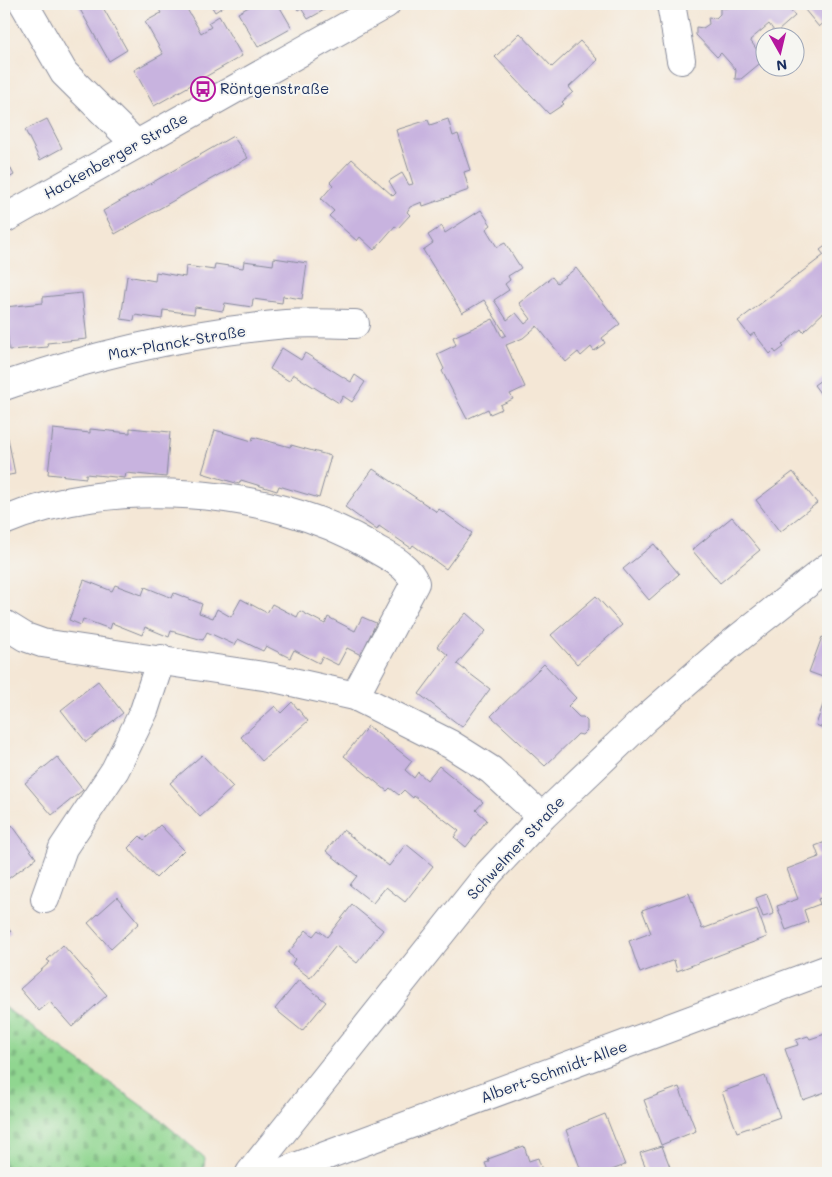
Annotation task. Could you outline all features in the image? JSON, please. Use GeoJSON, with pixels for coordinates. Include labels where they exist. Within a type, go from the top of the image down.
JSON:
{"type":"FeatureCollection","features":[{"type":"Feature","properties":{"kind":"street"},"geometry":{"type":"LineString","coordinates":[[24,4],[64,73],[136,144]]}},
{"type":"Feature","properties":{"kind":"street","name":"Hackenberger Straße"},"geometry":{"type":"LineString","coordinates":[[4,219],[386,4]]}},
{"type":"Feature","properties":{"kind":"street"},"geometry":{"type":"LineString","coordinates":[[671,4],[681,60]]}},
{"type":"Feature","properties":{"kind":"street","name":"Max-Planck-Straße"},"geometry":{"type":"LineString","coordinates":[[4,386],[113,353],[163,343],[287,324],[355,324]]}},
{"type":"Feature","properties":{"kind":"street"},"geometry":{"type":"LineString","coordinates":[[4,521],[45,507],[72,502],[130,494],[180,494],[248,501],[310,518],[358,539],[402,565],[411,573],[415,583],[355,696]]}},
{"type":"Feature","properties":{"kind":"street","name":"Schwelmer Straße"},"geometry":{"type":"LineString","coordinates":[[250,1173],[489,872],[542,817],[645,719],[726,648],[828,567]]}},
{"type":"Feature","properties":{"kind":"street"},"geometry":{"type":"LineString","coordinates":[[4,624],[25,637],[42,643],[270,676],[355,696],[450,744],[491,770],[542,817]]}},
{"type":"Feature","properties":{"kind":"street"},"geometry":{"type":"LineString","coordinates":[[45,899],[63,848],[115,770],[140,719],[161,659]]}},
{"type":"Feature","properties":{"kind":"street","name":"Albert-Schmidt-Allee"},"geometry":{"type":"LineString","coordinates":[[279,1173],[828,969]]}},
{"type":"Feature","properties":{"kind":"green space"},"geometry":{"type":"Polygon","coordinates":[[[4,1007],[156,1116],[205,1158],[203,1173],[4,1173],[4,1007]]]}},
{"type":"Feature","properties":{"kind":"building"},"geometry":{"type":"Polygon","coordinates":[[[77,4],[101,4],[127,50],[109,61],[77,4]]]}},
{"type":"Feature","properties":{"kind":"building"},"geometry":{"type":"Polygon","coordinates":[[[156,4],[184,4],[201,33],[211,27],[208,23],[219,16],[242,56],[154,106],[134,70],[163,54],[145,22],[161,13],[156,4]]]}},
{"type":"Feature","properties":{"kind":"building"},"geometry":{"type":"Polygon","coordinates":[[[210,4],[223,4],[224,6],[215,12],[210,4]]]}},
{"type":"Feature","properties":{"kind":"building"},"geometry":{"type":"Polygon","coordinates":[[[254,4],[278,4],[292,28],[258,47],[238,13],[254,4]]]}},
{"type":"Feature","properties":{"kind":"building"},"geometry":{"type":"Polygon","coordinates":[[[294,4],[335,4],[308,19],[301,8],[298,10],[294,4]]]}},
{"type":"Feature","properties":{"kind":"building"},"geometry":{"type":"Polygon","coordinates":[[[732,4],[792,4],[788,8],[795,16],[781,28],[772,28],[769,24],[764,28],[754,28],[754,37],[750,40],[754,46],[754,68],[741,79],[735,79],[736,70],[721,53],[717,57],[696,35],[696,27],[703,28],[709,24],[708,17],[716,18],[720,14],[720,8],[727,8],[732,4]]]}},
{"type":"Feature","properties":{"kind":"building"},"geometry":{"type":"Polygon","coordinates":[[[800,4],[828,4],[828,19],[819,27],[800,4]]]}},
{"type":"Feature","properties":{"kind":"building"},"geometry":{"type":"Polygon","coordinates":[[[520,33],[552,67],[580,41],[598,60],[569,87],[573,92],[562,102],[564,104],[549,114],[495,57],[520,33]]]}},
{"type":"Feature","properties":{"kind":"building"},"geometry":{"type":"Polygon","coordinates":[[[47,119],[62,148],[40,160],[25,130],[47,119]]]}},
{"type":"Feature","properties":{"kind":"building"},"geometry":{"type":"Polygon","coordinates":[[[448,119],[453,136],[458,134],[470,170],[464,172],[469,190],[423,206],[422,202],[410,207],[407,212],[410,215],[398,228],[395,226],[374,250],[360,237],[357,241],[329,216],[334,211],[321,199],[333,185],[330,182],[352,159],[393,196],[396,193],[389,181],[402,173],[409,185],[413,184],[396,130],[428,120],[430,125],[448,119]]]}},
{"type":"Feature","properties":{"kind":"building"},"geometry":{"type":"Polygon","coordinates":[[[233,136],[248,158],[115,234],[103,211],[233,136]]]}},
{"type":"Feature","properties":{"kind":"building"},"geometry":{"type":"Polygon","coordinates":[[[4,156],[14,175],[4,181],[4,156]]]}},
{"type":"Feature","properties":{"kind":"building"},"geometry":{"type":"Polygon","coordinates":[[[481,210],[491,225],[486,229],[497,247],[505,243],[521,268],[508,276],[510,280],[505,284],[509,290],[494,300],[507,320],[516,313],[525,324],[531,319],[519,303],[552,277],[557,283],[576,268],[620,324],[602,338],[605,343],[594,351],[591,347],[581,356],[578,352],[566,362],[537,326],[523,338],[506,345],[525,387],[510,394],[513,399],[500,405],[502,409],[490,414],[488,409],[467,419],[442,371],[444,369],[437,354],[456,345],[453,337],[493,319],[502,337],[506,335],[484,300],[462,313],[423,250],[433,243],[428,235],[442,226],[445,233],[481,210]]]}},
{"type":"Feature","properties":{"kind":"building"},"geometry":{"type":"Polygon","coordinates":[[[828,244],[828,308],[803,332],[801,329],[782,345],[784,347],[776,353],[774,350],[770,354],[754,333],[750,336],[738,321],[824,255],[820,250],[828,244]]]}},
{"type":"Feature","properties":{"kind":"building"},"geometry":{"type":"Polygon","coordinates":[[[274,258],[307,263],[302,299],[283,296],[282,303],[253,299],[252,307],[225,303],[223,311],[195,307],[194,314],[163,310],[162,319],[135,315],[134,321],[121,319],[127,276],[155,281],[156,272],[185,277],[186,266],[214,270],[215,264],[243,268],[244,261],[273,265],[274,258]]]}},
{"type":"Feature","properties":{"kind":"building"},"geometry":{"type":"Polygon","coordinates":[[[82,293],[87,339],[47,343],[48,347],[9,350],[5,307],[43,303],[43,297],[82,293]]]}},
{"type":"Feature","properties":{"kind":"building"},"geometry":{"type":"Polygon","coordinates":[[[282,348],[301,360],[305,353],[351,382],[355,375],[365,382],[352,402],[343,396],[339,403],[293,374],[289,381],[270,369],[282,348]]]}},
{"type":"Feature","properties":{"kind":"building"},"geometry":{"type":"Polygon","coordinates":[[[828,375],[828,404],[814,385],[828,375]]]}},
{"type":"Feature","properties":{"kind":"building"},"geometry":{"type":"Polygon","coordinates":[[[130,428],[170,432],[166,477],[126,473],[125,478],[86,474],[86,478],[48,474],[53,429],[90,433],[90,429],[130,433],[130,428]]]}},
{"type":"Feature","properties":{"kind":"building"},"geometry":{"type":"Polygon","coordinates":[[[215,430],[252,441],[253,437],[331,456],[319,498],[279,486],[277,491],[241,480],[239,484],[202,473],[215,430]]]}},
{"type":"Feature","properties":{"kind":"building"},"geometry":{"type":"Polygon","coordinates":[[[8,438],[15,474],[4,476],[4,439],[8,438]]]}},
{"type":"Feature","properties":{"kind":"building"},"geometry":{"type":"Polygon","coordinates":[[[373,469],[437,512],[439,509],[472,533],[446,569],[413,545],[411,548],[379,526],[377,530],[345,507],[373,469]]]}},
{"type":"Feature","properties":{"kind":"building"},"geometry":{"type":"Polygon","coordinates":[[[793,472],[817,503],[780,532],[756,500],[793,472]]]}},
{"type":"Feature","properties":{"kind":"building"},"geometry":{"type":"Polygon","coordinates":[[[732,517],[760,550],[720,583],[692,550],[732,517]]]}},
{"type":"Feature","properties":{"kind":"building"},"geometry":{"type":"Polygon","coordinates":[[[654,544],[679,574],[649,600],[623,569],[654,544]]]}},
{"type":"Feature","properties":{"kind":"building"},"geometry":{"type":"Polygon","coordinates":[[[84,580],[112,591],[115,585],[142,595],[145,587],[172,598],[174,593],[202,604],[199,613],[213,618],[217,609],[231,617],[241,599],[267,613],[272,604],[297,617],[300,611],[325,624],[328,617],[355,631],[362,617],[376,623],[361,655],[347,648],[338,665],[322,657],[319,663],[294,650],[290,658],[266,646],[263,651],[238,639],[235,645],[207,632],[203,640],[171,631],[169,637],[145,627],[142,635],[112,623],[110,629],[83,619],[81,625],[69,620],[84,580]]]}},
{"type":"Feature","properties":{"kind":"building"},"geometry":{"type":"Polygon","coordinates":[[[596,596],[622,625],[577,664],[551,635],[596,596]]]}},
{"type":"Feature","properties":{"kind":"building"},"geometry":{"type":"Polygon","coordinates":[[[466,613],[486,631],[457,664],[490,689],[462,727],[419,694],[448,655],[437,646],[466,613]]]}},
{"type":"Feature","properties":{"kind":"building"},"geometry":{"type":"Polygon","coordinates":[[[822,637],[828,640],[828,679],[809,672],[822,637]]]}},
{"type":"Feature","properties":{"kind":"building"},"geometry":{"type":"Polygon","coordinates":[[[544,664],[576,698],[568,706],[579,717],[583,717],[587,721],[587,730],[582,735],[578,734],[545,766],[491,716],[544,664]]]}},
{"type":"Feature","properties":{"kind":"building"},"geometry":{"type":"Polygon","coordinates":[[[98,681],[123,713],[86,742],[61,710],[98,681]]]}},
{"type":"Feature","properties":{"kind":"building"},"geometry":{"type":"Polygon","coordinates":[[[828,690],[828,730],[816,725],[828,690]]]}},
{"type":"Feature","properties":{"kind":"building"},"geometry":{"type":"Polygon","coordinates":[[[292,702],[308,721],[262,761],[241,737],[275,706],[281,713],[292,702]]]}},
{"type":"Feature","properties":{"kind":"building"},"geometry":{"type":"Polygon","coordinates":[[[368,726],[412,761],[405,770],[414,778],[418,772],[427,780],[439,766],[483,802],[476,810],[487,820],[466,847],[454,837],[459,831],[414,796],[413,798],[404,790],[399,795],[390,788],[387,791],[344,756],[368,726]]]}},
{"type":"Feature","properties":{"kind":"building"},"geometry":{"type":"Polygon","coordinates":[[[202,755],[233,787],[200,817],[170,783],[202,755]]]}},
{"type":"Feature","properties":{"kind":"building"},"geometry":{"type":"Polygon","coordinates":[[[57,757],[83,790],[52,815],[25,783],[57,757]]]}},
{"type":"Feature","properties":{"kind":"building"},"geometry":{"type":"Polygon","coordinates":[[[12,825],[36,858],[5,881],[4,831],[12,825]]]}},
{"type":"Feature","properties":{"kind":"building"},"geometry":{"type":"Polygon","coordinates":[[[160,825],[184,850],[156,878],[128,848],[140,836],[144,840],[160,825]]]}},
{"type":"Feature","properties":{"kind":"building"},"geometry":{"type":"Polygon","coordinates":[[[343,830],[389,866],[406,844],[433,866],[405,902],[386,887],[373,903],[350,885],[357,876],[326,851],[343,830]]]}},
{"type":"Feature","properties":{"kind":"building"},"geometry":{"type":"Polygon","coordinates":[[[828,841],[828,895],[818,899],[820,904],[804,910],[808,922],[786,930],[777,906],[798,899],[787,869],[819,857],[815,846],[828,841]]]}},
{"type":"Feature","properties":{"kind":"building"},"geometry":{"type":"Polygon","coordinates":[[[689,893],[702,929],[757,909],[767,937],[677,971],[674,960],[640,973],[629,941],[651,933],[642,910],[689,893]]]}},
{"type":"Feature","properties":{"kind":"building"},"geometry":{"type":"Polygon","coordinates":[[[767,894],[774,914],[763,917],[756,898],[767,894]]]}},
{"type":"Feature","properties":{"kind":"building"},"geometry":{"type":"Polygon","coordinates":[[[117,897],[139,923],[111,949],[88,923],[117,897]]]}},
{"type":"Feature","properties":{"kind":"building"},"geometry":{"type":"Polygon","coordinates":[[[352,905],[383,930],[357,963],[336,946],[310,978],[292,964],[295,959],[288,953],[306,930],[313,936],[318,930],[327,937],[352,905]]]}},
{"type":"Feature","properties":{"kind":"building"},"geometry":{"type":"Polygon","coordinates":[[[4,922],[11,932],[4,938],[4,922]]]}},
{"type":"Feature","properties":{"kind":"building"},"geometry":{"type":"Polygon","coordinates":[[[63,945],[107,995],[72,1027],[50,1002],[39,1011],[20,989],[50,962],[47,960],[63,945]]]}},
{"type":"Feature","properties":{"kind":"building"},"geometry":{"type":"Polygon","coordinates":[[[299,980],[326,1002],[302,1031],[275,1009],[299,980]]]}},
{"type":"Feature","properties":{"kind":"building"},"geometry":{"type":"Polygon","coordinates":[[[825,1034],[828,1043],[828,1091],[803,1100],[785,1049],[798,1045],[796,1040],[808,1036],[810,1039],[825,1034]]]}},
{"type":"Feature","properties":{"kind":"building"},"geometry":{"type":"Polygon","coordinates":[[[765,1076],[780,1117],[737,1132],[722,1092],[765,1076]]]}},
{"type":"Feature","properties":{"kind":"building"},"geometry":{"type":"Polygon","coordinates":[[[679,1087],[696,1131],[661,1145],[644,1100],[679,1087]]]}},
{"type":"Feature","properties":{"kind":"building"},"geometry":{"type":"Polygon","coordinates":[[[605,1114],[625,1165],[604,1173],[582,1173],[566,1130],[605,1114]]]}},
{"type":"Feature","properties":{"kind":"building"},"geometry":{"type":"Polygon","coordinates":[[[524,1146],[529,1161],[538,1158],[543,1173],[489,1173],[485,1163],[489,1162],[488,1159],[524,1146]]]}},
{"type":"Feature","properties":{"kind":"building"},"geometry":{"type":"Polygon","coordinates":[[[662,1146],[670,1167],[648,1173],[640,1153],[662,1146]]]}},
{"type":"Feature","properties":{"kind":"place","name":"Röntgenstraße"},"geometry":{"type":"Point","coordinates":[203,89]}}]}
